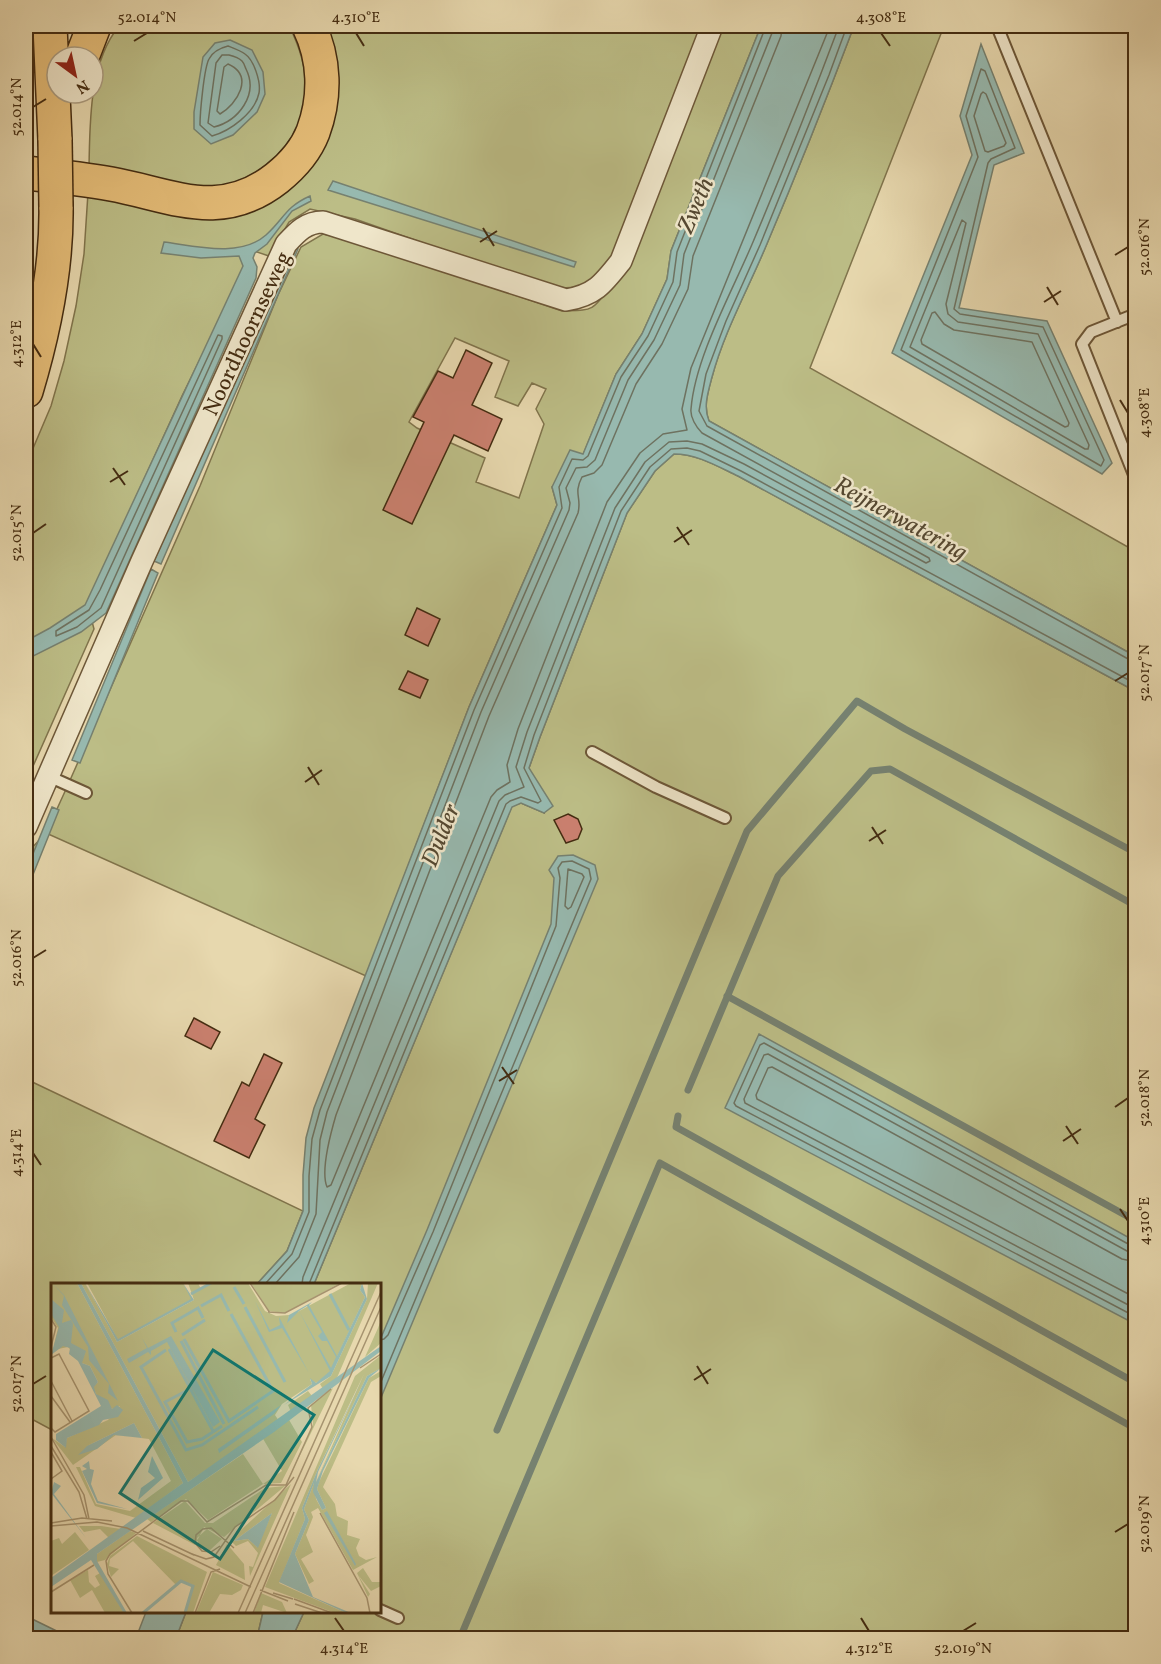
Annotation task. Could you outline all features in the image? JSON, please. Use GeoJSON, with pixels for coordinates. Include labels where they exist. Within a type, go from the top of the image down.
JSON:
{"type":"FeatureCollection","features":[{"type":"Feature","properties":{"kind":"highway"},"geometry":{"type":"LineString","coordinates":[[26,391],[36,360],[50,296],[54,252],[55,140],[49,26]]}},
{"type":"Feature","properties":{"kind":"highway"},"geometry":{"type":"LineString","coordinates":[[87,45],[94,26]]}},
{"type":"Feature","properties":{"kind":"highway"},"geometry":{"type":"LineString","coordinates":[[26,172],[113,184],[182,201],[211,203],[252,194],[281,174],[298,157],[312,136],[319,116],[322,97],[321,65],[315,37],[309,26]]}},
{"type":"Feature","properties":{"kind":"highway"},"geometry":{"type":"LineString","coordinates":[[55,140],[66,105]]}},
{"type":"Feature","properties":{"kind":"street","name":"Noordhoornseweg"},"geometry":{"type":"LineString","coordinates":[[26,826],[142,561],[286,244],[301,229],[315,222],[323,222],[566,300],[585,297],[604,283],[621,261],[712,26]]}},
{"type":"Feature","properties":{"kind":"lane"},"geometry":{"type":"LineString","coordinates":[[997,26],[1117,322]]}},
{"type":"Feature","properties":{"kind":"lane"},"geometry":{"type":"LineString","coordinates":[[1136,314],[1091,332],[1082,344],[1136,480]]}},
{"type":"Feature","properties":{"kind":"lane"},"geometry":{"type":"LineString","coordinates":[[592,752],[656,787],[725,818]]}},
{"type":"Feature","properties":{"kind":"lane"},"geometry":{"type":"LineString","coordinates":[[48,776],[86,793]]}},
{"type":"Feature","properties":{"kind":"lane"},"geometry":{"type":"LineString","coordinates":[[381,1610],[398,1618]]}},
{"type":"Feature","properties":{"kind":"green space"},"geometry":{"type":"Polygon","coordinates":[[[119,26],[289,26],[302,57],[305,74],[304,109],[297,127],[288,143],[276,157],[246,178],[229,184],[201,187],[89,167],[92,105],[105,105],[105,50],[119,26]]]}},
{"type":"Feature","properties":{"kind":"green space"},"geometry":{"type":"Polygon","coordinates":[[[317,26],[705,26],[611,261],[588,282],[565,288],[543,285],[355,219],[310,209],[289,222],[269,256],[248,249],[246,266],[182,396],[95,587],[89,610],[94,629],[26,782],[26,465],[51,406],[64,361],[84,254],[88,193],[162,207],[300,169],[317,26]]]}},
{"type":"Feature","properties":{"kind":"green space"},"geometry":{"type":"Polygon","coordinates":[[[722,26],[761,26],[671,251],[667,279],[642,334],[616,374],[583,455],[552,487],[557,505],[469,707],[366,976],[46,833],[200,486],[278,295],[301,247],[323,234],[348,239],[562,311],[586,310],[595,305],[610,287],[722,26]],[[455,338],[409,422],[417,428],[485,458],[476,482],[519,498],[544,424],[536,409],[546,389],[532,383],[518,406],[495,397],[509,361],[455,338]]]}},
{"type":"Feature","properties":{"kind":"green space"},"geometry":{"type":"Polygon","coordinates":[[[854,26],[944,26],[810,368],[1135,551],[1135,656],[709,421],[706,405],[717,360],[789,191],[854,26]]]}},
{"type":"Feature","properties":{"kind":"green space"},"geometry":{"type":"Polygon","coordinates":[[[26,205],[33,206],[32,249],[26,287],[26,205]]]}},
{"type":"Feature","properties":{"kind":"green space"},"geometry":{"type":"Polygon","coordinates":[[[674,454],[699,458],[715,465],[1135,691],[1135,1638],[292,1638],[304,1613],[381,1613],[381,1283],[314,1283],[512,806],[521,803],[544,813],[529,768],[627,513],[655,471],[674,454]]]}},
{"type":"Feature","properties":{"kind":"green space"},"geometry":{"type":"Polygon","coordinates":[[[46,833],[26,882],[26,854],[46,833]]]}},
{"type":"Feature","properties":{"kind":"green space"},"geometry":{"type":"Polygon","coordinates":[[[26,1079],[303,1211],[287,1251],[258,1283],[51,1283],[51,1429],[26,1416],[26,1079]]]}},
{"type":"Feature","properties":{"kind":"green space"},"geometry":{"type":"Polygon","coordinates":[[[186,1613],[263,1613],[257,1638],[176,1638],[186,1613]]]}},
{"type":"Feature","properties":{"kind":"water"},"geometry":{"type":"Polygon","coordinates":[[[761,26],[854,26],[789,191],[717,360],[706,405],[709,421],[1135,656],[1135,691],[738,476],[699,458],[674,454],[655,471],[627,513],[529,768],[553,806],[544,813],[521,803],[512,807],[314,1283],[258,1283],[287,1251],[303,1211],[306,1138],[314,1108],[469,707],[557,505],[552,487],[570,450],[583,454],[616,374],[642,334],[667,279],[671,251],[761,26]]]}},
{"type":"Feature","properties":{"kind":"water"},"geometry":{"type":"Polygon","coordinates":[[[230,40],[252,50],[263,72],[265,94],[257,112],[233,135],[211,144],[194,129],[194,112],[203,57],[215,43],[230,40]]]}},
{"type":"Feature","properties":{"kind":"water"},"geometry":{"type":"Polygon","coordinates":[[[981,44],[1024,153],[994,165],[959,308],[1047,321],[1112,463],[1102,474],[892,353],[972,155],[960,116],[981,44]]]}},
{"type":"Feature","properties":{"kind":"water"},"geometry":{"type":"Polygon","coordinates":[[[333,181],[576,262],[574,267],[328,190],[333,181]]]}},
{"type":"Feature","properties":{"kind":"water"},"geometry":{"type":"Polygon","coordinates":[[[310,196],[311,201],[292,211],[267,244],[255,253],[253,258],[257,267],[256,278],[106,613],[81,632],[33,656],[26,664],[26,641],[85,605],[243,266],[239,256],[201,258],[161,253],[164,242],[217,249],[243,246],[266,235],[290,209],[310,196]]]}},
{"type":"Feature","properties":{"kind":"water"},"geometry":{"type":"Polygon","coordinates":[[[291,247],[298,249],[161,564],[154,561],[291,247]]]}},
{"type":"Feature","properties":{"kind":"water"},"geometry":{"type":"Polygon","coordinates":[[[151,569],[158,573],[80,763],[72,760],[151,569]]]}},
{"type":"Feature","properties":{"kind":"water"},"geometry":{"type":"Polygon","coordinates":[[[52,807],[59,810],[26,892],[26,871],[52,807]]]}},
{"type":"Feature","properties":{"kind":"water"},"geometry":{"type":"Polygon","coordinates":[[[573,855],[595,865],[598,879],[381,1398],[381,1338],[551,924],[554,878],[549,870],[558,856],[573,855]]]}},
{"type":"Feature","properties":{"kind":"water"},"geometry":{"type":"Polygon","coordinates":[[[759,1034],[1135,1241],[1135,1324],[725,1108],[759,1034]]]}},
{"type":"Feature","properties":{"kind":"water"},"geometry":{"type":"Polygon","coordinates":[[[146,1613],[186,1613],[176,1638],[136,1638],[146,1613]]]}},
{"type":"Feature","properties":{"kind":"water"},"geometry":{"type":"Polygon","coordinates":[[[263,1613],[304,1613],[292,1638],[257,1638],[263,1613]]]}},
{"type":"Feature","properties":{"kind":"water"},"geometry":{"type":"Polygon","coordinates":[[[26,1616],[71,1638],[46,1638],[26,1628],[26,1616]]]}},
{"type":"Feature","properties":{"kind":"building"},"geometry":{"type":"Polygon","coordinates":[[[466,350],[492,363],[472,405],[502,419],[488,451],[454,435],[412,524],[383,510],[424,422],[413,417],[438,371],[453,378],[466,350]]]}},
{"type":"Feature","properties":{"kind":"building"},"geometry":{"type":"Polygon","coordinates":[[[417,608],[440,619],[428,646],[405,635],[417,608]]]}},
{"type":"Feature","properties":{"kind":"building"},"geometry":{"type":"Polygon","coordinates":[[[408,671],[428,680],[420,698],[399,689],[408,671]]]}},
{"type":"Feature","properties":{"kind":"building"},"geometry":{"type":"Polygon","coordinates":[[[568,814],[578,819],[582,829],[578,839],[566,843],[554,820],[568,814]]]}},
{"type":"Feature","properties":{"kind":"building"},"geometry":{"type":"Polygon","coordinates":[[[194,1018],[220,1032],[211,1049],[185,1036],[194,1018]]]}},
{"type":"Feature","properties":{"kind":"building"},"geometry":{"type":"Polygon","coordinates":[[[264,1054],[282,1063],[255,1119],[265,1125],[249,1158],[214,1141],[242,1082],[249,1086],[264,1054]]]}},
{"type":"Feature","properties":{"kind":"waterway"},"geometry":{"type":"LineString","coordinates":[[497,1430],[747,831],[857,701],[1136,853]]}},
{"type":"Feature","properties":{"kind":"waterway"},"geometry":{"type":"LineString","coordinates":[[688,1090],[778,876],[871,771],[890,769],[1136,906]]}},
{"type":"Feature","properties":{"kind":"waterway"},"geometry":{"type":"LineString","coordinates":[[727,996],[1136,1221]]}},
{"type":"Feature","properties":{"kind":"waterway"},"geometry":{"type":"LineString","coordinates":[[678,1116],[676,1127],[1136,1383]]}},
{"type":"Feature","properties":{"kind":"waterway"},"geometry":{"type":"LineString","coordinates":[[460,1638],[660,1163],[1136,1429]]}},
{"type":"Feature","properties":{"kind":"water label","name":"Zweth"},"geometry":{"type":"Point","coordinates":[695,205]}},
{"type":"Feature","properties":{"kind":"water label","name":"Reijnerwatering"},"geometry":{"type":"Point","coordinates":[901,518]}},
{"type":"Feature","properties":{"kind":"water label","name":"Dulder"},"geometry":{"type":"Point","coordinates":[440,835]}}]}
